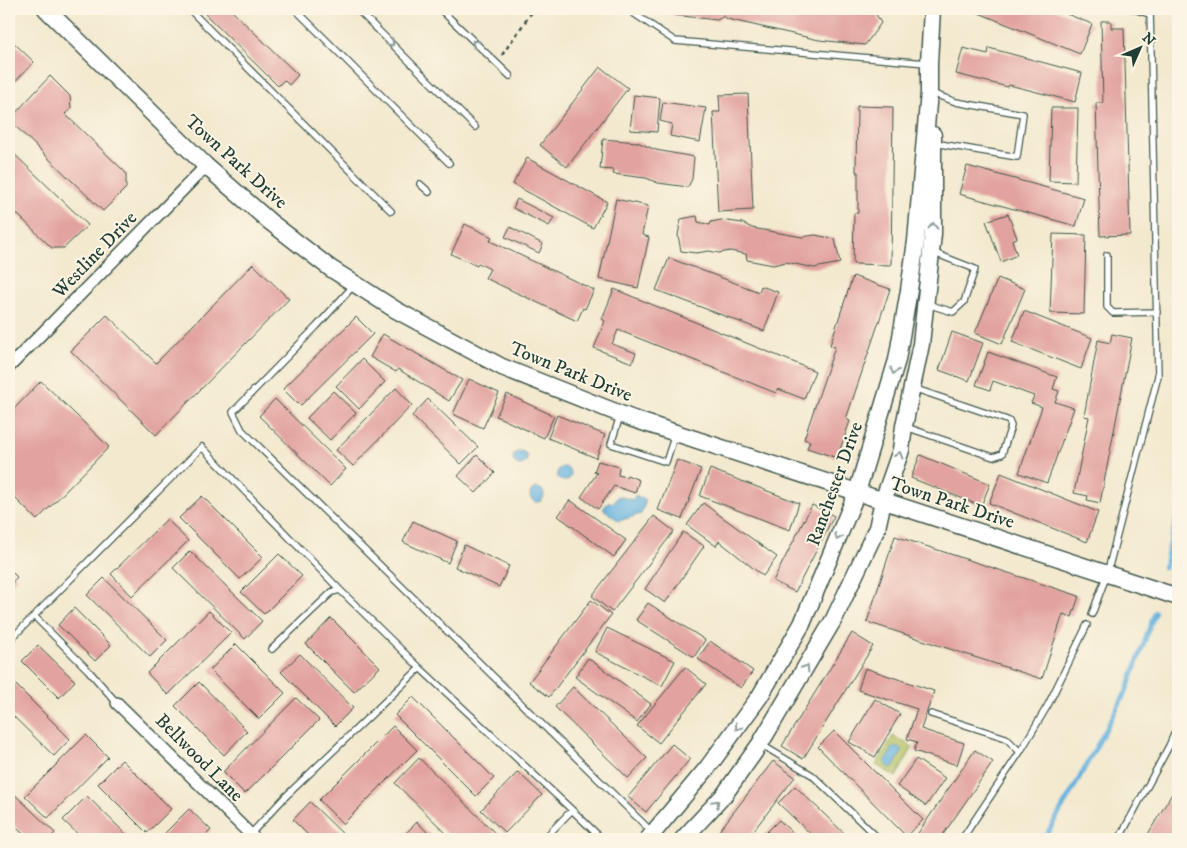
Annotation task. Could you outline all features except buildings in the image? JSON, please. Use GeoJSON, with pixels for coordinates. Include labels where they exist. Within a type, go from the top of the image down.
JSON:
{"type":"FeatureCollection","features":[{"type":"Feature","properties":{"kind":"street","name":"Town Park Drive"},"geometry":{"type":"LineString","coordinates":[[46,9],[206,166],[270,221],[330,268],[396,310],[502,367],[675,433],[1178,597]]}},
{"type":"Feature","properties":{"kind":"street","name":"Ranchester Drive"},"geometry":{"type":"LineString","coordinates":[[683,839],[724,795],[760,744],[814,656],[834,619],[877,528],[883,501],[901,450],[904,426],[921,344],[933,234],[934,143],[928,63],[932,9]]}},
{"type":"Feature","properties":{"kind":"street","name":"Ranchester Drive"},"geometry":{"type":"LineString","coordinates":[[650,836],[708,767],[760,696],[802,624],[857,492],[897,360],[916,241],[929,92]]}},
{"type":"Feature","properties":{"kind":"street","name":"Westline Drive"},"geometry":{"type":"LineString","coordinates":[[9,368],[206,166]]}},
{"type":"Feature","properties":{"kind":"street"},"geometry":{"type":"LineString","coordinates":[[908,290],[926,297]]}},
{"type":"Feature","properties":{"kind":"street"},"geometry":{"type":"LineString","coordinates":[[760,696],[781,708]]}},
{"type":"Feature","properties":{"kind":"street","name":"Bellwood Lane"},"geometry":{"type":"LineString","coordinates":[[117,702],[251,838]]}},
{"type":"Feature","properties":{"kind":"lane"},"geometry":{"type":"LineString","coordinates":[[189,9],[391,211]]}},
{"type":"Feature","properties":{"kind":"lane"},"geometry":{"type":"LineString","coordinates":[[295,9],[449,163]]}},
{"type":"Feature","properties":{"kind":"lane"},"geometry":{"type":"LineString","coordinates":[[356,9],[475,127]]}},
{"type":"Feature","properties":{"kind":"lane"},"geometry":{"type":"LineString","coordinates":[[440,9],[510,76]]}},
{"type":"Feature","properties":{"kind":"lane"},"geometry":{"type":"LineString","coordinates":[[627,9],[674,41],[928,63]]}},
{"type":"Feature","properties":{"kind":"lane"},"geometry":{"type":"LineString","coordinates":[[1092,614],[1107,574],[1158,376],[1149,11],[1134,9]]}},
{"type":"Feature","properties":{"kind":"lane"},"geometry":{"type":"LineString","coordinates":[[929,92],[956,102],[1024,114],[1017,157],[934,143]]}},
{"type":"Feature","properties":{"kind":"lane"},"geometry":{"type":"LineString","coordinates":[[420,184],[429,192]]}},
{"type":"Feature","properties":{"kind":"lane"},"geometry":{"type":"LineString","coordinates":[[926,297],[953,312],[964,302],[975,268],[931,252]]}},
{"type":"Feature","properties":{"kind":"lane"},"geometry":{"type":"LineString","coordinates":[[1107,255],[1107,307],[1113,312],[1157,312]]}},
{"type":"Feature","properties":{"kind":"lane"},"geometry":{"type":"LineString","coordinates":[[355,284],[233,412],[242,430],[650,836]]}},
{"type":"Feature","properties":{"kind":"lane"},"geometry":{"type":"LineString","coordinates":[[904,426],[993,457],[1002,454],[1010,426],[1009,421],[1004,419],[912,388]]}},
{"type":"Feature","properties":{"kind":"lane"},"geometry":{"type":"LineString","coordinates":[[621,414],[611,444],[666,462],[675,433]]}},
{"type":"Feature","properties":{"kind":"lane"},"geometry":{"type":"LineString","coordinates":[[9,641],[202,447],[340,590],[602,839]]}},
{"type":"Feature","properties":{"kind":"lane"},"geometry":{"type":"LineString","coordinates":[[272,649],[332,592],[340,590]]}},
{"type":"Feature","properties":{"kind":"lane"},"geometry":{"type":"LineString","coordinates":[[34,616],[117,702]]}},
{"type":"Feature","properties":{"kind":"lane"},"geometry":{"type":"LineString","coordinates":[[962,839],[1020,752],[1048,705],[1088,625]]}},
{"type":"Feature","properties":{"kind":"lane"},"geometry":{"type":"LineString","coordinates":[[251,838],[285,797],[420,668]]}},
{"type":"Feature","properties":{"kind":"lane"},"geometry":{"type":"LineString","coordinates":[[931,714],[1006,738],[1020,752]]}},
{"type":"Feature","properties":{"kind":"lane"},"geometry":{"type":"LineString","coordinates":[[1119,839],[1169,746],[1178,725]]}},
{"type":"Feature","properties":{"kind":"lane"},"geometry":{"type":"LineString","coordinates":[[760,744],[812,775],[879,839]]}},
{"type":"Feature","properties":{"kind":"lane"},"geometry":{"type":"LineString","coordinates":[[544,839],[572,810]]}},
{"type":"Feature","properties":{"kind":"path"},"geometry":{"type":"LineString","coordinates":[[502,55],[534,9]]}},
{"type":"Feature","properties":{"kind":"green space"},"geometry":{"type":"Polygon","coordinates":[[[893,736],[913,747],[896,777],[876,765],[893,736]]]}},
{"type":"Feature","properties":{"kind":"water"},"geometry":{"type":"Polygon","coordinates":[[[517,451],[523,451],[527,458],[523,465],[517,465],[513,461],[513,455],[517,451]]]}},
{"type":"Feature","properties":{"kind":"water"},"geometry":{"type":"Polygon","coordinates":[[[561,467],[567,467],[571,474],[567,481],[561,481],[557,477],[557,471],[561,467]]]}},
{"type":"Feature","properties":{"kind":"water"},"geometry":{"type":"Polygon","coordinates":[[[534,488],[540,488],[544,495],[540,502],[534,502],[530,498],[530,492],[534,488]]]}},
{"type":"Feature","properties":{"kind":"water"},"geometry":{"type":"Polygon","coordinates":[[[635,495],[646,500],[641,514],[619,521],[603,509],[609,501],[612,504],[618,496],[633,500],[635,495]]]}},
{"type":"Feature","properties":{"kind":"water"},"geometry":{"type":"Polygon","coordinates":[[[896,746],[902,752],[891,768],[885,762],[896,746]]]}},
{"type":"Feature","properties":{"kind":"waterway"},"geometry":{"type":"LineString","coordinates":[[1164,568],[1178,511]]}},
{"type":"Feature","properties":{"kind":"waterway"},"geometry":{"type":"LineString","coordinates":[[1044,839],[1127,690],[1155,612]]}}]}
